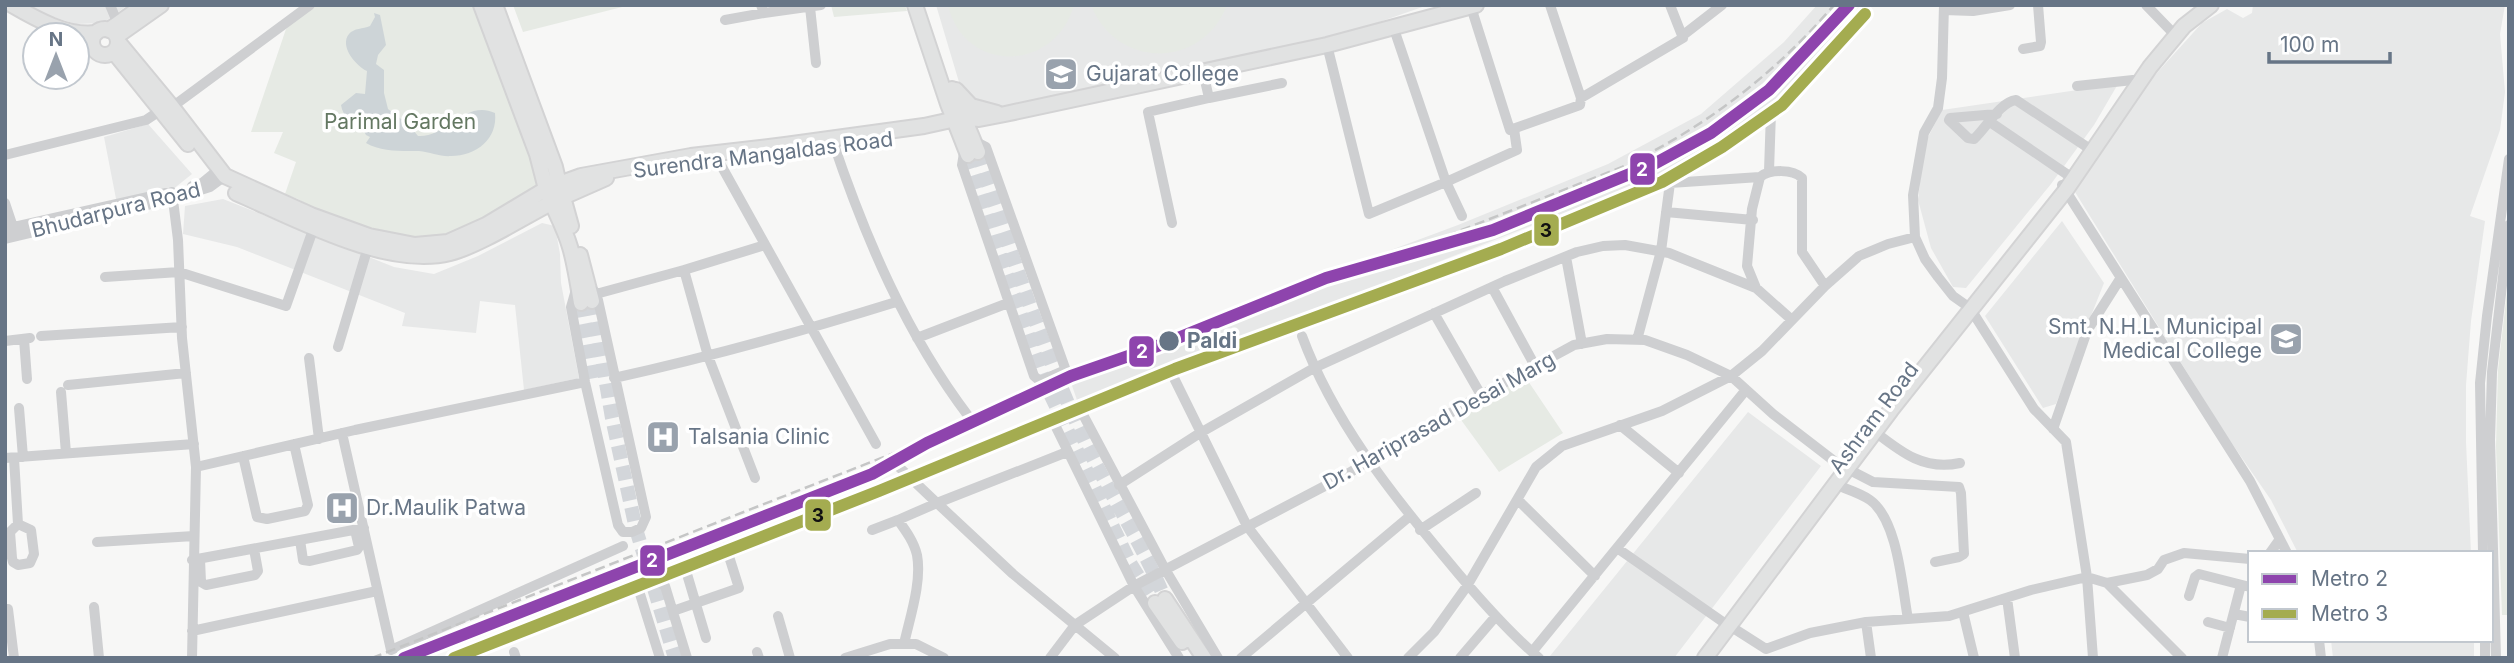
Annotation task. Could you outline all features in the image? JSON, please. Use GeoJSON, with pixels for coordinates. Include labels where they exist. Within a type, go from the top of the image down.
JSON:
{"type":"FeatureCollection","features":[{"type":"Feature","properties":{"kind":"main road"},"geometry":{"type":"LineString","coordinates":[[12,5],[55,26],[82,35],[109,37],[144,5]]}},
{"type":"Feature","properties":{"kind":"main road"},"geometry":{"type":"LineString","coordinates":[[91,39],[109,37],[161,5]]}},
{"type":"Feature","properties":{"kind":"main road"},"geometry":{"type":"LineString","coordinates":[[481,5],[537,154],[555,193],[570,248],[587,293]]}},
{"type":"Feature","properties":{"kind":"main road"},"geometry":{"type":"LineString","coordinates":[[495,5],[555,167],[555,193]]}},
{"type":"Feature","properties":{"kind":"main road"},"geometry":{"type":"LineString","coordinates":[[915,5],[965,122]]}},
{"type":"Feature","properties":{"kind":"main road"},"geometry":{"type":"LineString","coordinates":[[923,5],[948,81],[965,122],[971,149]]}},
{"type":"Feature","properties":{"kind":"main road","name":"Ashram Road"},"geometry":{"type":"LineString","coordinates":[[2065,183],[2133,80],[2198,5]]}},
{"type":"Feature","properties":{"kind":"main road","name":"Ashram Road"},"geometry":{"type":"LineString","coordinates":[[1705,658],[1842,466],[2065,183],[2175,33],[2211,5]]}},
{"type":"Feature","properties":{"kind":"main road","name":"Surendra Mangaldas Road"},"geometry":{"type":"LineString","coordinates":[[219,175],[369,236],[426,246],[448,242],[555,193],[611,176],[677,163],[833,143],[965,122],[1327,45],[1474,6]]}},
{"type":"Feature","properties":{"kind":"main road"},"geometry":{"type":"LineString","coordinates":[[5,9],[31,21]]}},
{"type":"Feature","properties":{"kind":"main road","name":"Surendra Mangaldas Road"},"geometry":{"type":"LineString","coordinates":[[109,37],[231,190],[314,227],[368,247],[413,257],[453,253],[581,176],[638,164],[833,143]]}},
{"type":"Feature","properties":{"kind":"main road"},"geometry":{"type":"LineString","coordinates":[[948,81],[971,106],[1005,114]]}},
{"type":"Feature","properties":{"kind":"main road","name":"Ashram Road"},"geometry":{"type":"LineString","coordinates":[[1694,658],[1727,624],[1834,484],[1842,466],[1874,431],[1967,306]]}},
{"type":"Feature","properties":{"kind":"main road"},"geometry":{"type":"LineString","coordinates":[[1193,658],[1164,617],[1160,601],[1204,658]]}},
{"type":"Feature","properties":{"kind":"street"},"geometry":{"type":"LineString","coordinates":[[109,37],[110,5]]}},
{"type":"Feature","properties":{"kind":"street"},"geometry":{"type":"LineString","coordinates":[[5,155],[145,120],[167,108],[310,5]]}},
{"type":"Feature","properties":{"kind":"street"},"geometry":{"type":"LineString","coordinates":[[1474,6],[1510,130],[1580,105],[1581,98],[1550,5]]}},
{"type":"Feature","properties":{"kind":"street"},"geometry":{"type":"LineString","coordinates":[[1670,5],[1682,36]]}},
{"type":"Feature","properties":{"kind":"street"},"geometry":{"type":"LineString","coordinates":[[1581,98],[1683,38],[1682,36],[1722,5]]}},
{"type":"Feature","properties":{"kind":"street"},"geometry":{"type":"LineString","coordinates":[[2010,5],[1973,11],[1944,8],[1942,78],[1938,108],[1924,133],[1913,195],[1915,237],[1925,259],[1953,296],[1967,306],[2034,409],[2066,442],[2087,577],[2093,658]]}},
{"type":"Feature","properties":{"kind":"street"},"geometry":{"type":"LineString","coordinates":[[2022,49],[2040,46],[2038,5]]}},
{"type":"Feature","properties":{"kind":"street"},"geometry":{"type":"LineString","coordinates":[[2146,5],[2175,33]]}},
{"type":"Feature","properties":{"kind":"street"},"geometry":{"type":"LineString","coordinates":[[725,20],[762,9],[815,6],[817,63]]}},
{"type":"Feature","properties":{"kind":"street"},"geometry":{"type":"LineString","coordinates":[[1394,29],[1446,181],[1462,216]]}},
{"type":"Feature","properties":{"kind":"street"},"geometry":{"type":"LineString","coordinates":[[1327,45],[1369,214],[1517,150],[1514,129]]}},
{"type":"Feature","properties":{"kind":"street"},"geometry":{"type":"LineString","coordinates":[[1203,72],[1209,98]]}},
{"type":"Feature","properties":{"kind":"street"},"geometry":{"type":"LineString","coordinates":[[2077,86],[2133,80]]}},
{"type":"Feature","properties":{"kind":"street"},"geometry":{"type":"LineString","coordinates":[[1172,223],[1147,112],[1282,83]]}},
{"type":"Feature","properties":{"kind":"street"},"geometry":{"type":"LineString","coordinates":[[2087,147],[2020,101],[2009,101],[1994,118],[2065,183],[2120,279],[2250,481],[2286,551]]}},
{"type":"Feature","properties":{"kind":"street"},"geometry":{"type":"LineString","coordinates":[[1756,288],[1747,266],[1752,209],[1772,152],[1770,112]]}},
{"type":"Feature","properties":{"kind":"street"},"geometry":{"type":"LineString","coordinates":[[833,143],[896,302],[969,418]]}},
{"type":"Feature","properties":{"kind":"street"},"geometry":{"type":"LineString","coordinates":[[986,147],[1064,370],[1040,381],[1036,379],[1008,303],[962,165],[971,149],[986,147]]}},
{"type":"Feature","properties":{"kind":"street"},"geometry":{"type":"LineString","coordinates":[[717,158],[876,444]]}},
{"type":"Feature","properties":{"kind":"street"},"geometry":{"type":"LineString","coordinates":[[2483,551],[2480,457],[2509,159]]}},
{"type":"Feature","properties":{"kind":"street"},"geometry":{"type":"LineString","coordinates":[[1637,340],[1661,251],[1670,183],[1796,173],[1802,178],[1802,252],[1825,286]]}},
{"type":"Feature","properties":{"kind":"street","name":"Bhudarpura Road"},"geometry":{"type":"LineString","coordinates":[[10,232],[202,191],[219,175]]}},
{"type":"Feature","properties":{"kind":"street"},"geometry":{"type":"LineString","coordinates":[[173,196],[182,327],[196,467],[192,658]]}},
{"type":"Feature","properties":{"kind":"street"},"geometry":{"type":"LineString","coordinates":[[5,203],[10,232]]}},
{"type":"Feature","properties":{"kind":"street"},"geometry":{"type":"LineString","coordinates":[[1666,212],[1753,220]]}},
{"type":"Feature","properties":{"kind":"street"},"geometry":{"type":"LineString","coordinates":[[2493,308],[2509,225]]}},
{"type":"Feature","properties":{"kind":"street"},"geometry":{"type":"LineString","coordinates":[[105,277],[179,272],[286,306],[314,227]]}},
{"type":"Feature","properties":{"kind":"street"},"geometry":{"type":"LineString","coordinates":[[1408,658],[1434,632],[1467,586],[1536,467],[1562,446],[1662,411],[1731,376],[1762,351],[1825,286],[1859,256],[1915,237]]}},
{"type":"Feature","properties":{"kind":"street"},"geometry":{"type":"LineString","coordinates":[[587,293],[614,378],[646,516],[641,528],[632,532],[623,531],[618,526],[571,307],[587,293],[684,270],[765,245]]}},
{"type":"Feature","properties":{"kind":"street"},"geometry":{"type":"LineString","coordinates":[[1119,485],[1200,433],[1314,368],[1492,287],[1566,257],[1603,246],[1625,245],[1661,251],[1714,270],[1756,288],[1792,320]]}},
{"type":"Feature","properties":{"kind":"street"},"geometry":{"type":"LineString","coordinates":[[338,347],[368,247]]}},
{"type":"Feature","properties":{"kind":"street"},"geometry":{"type":"LineString","coordinates":[[1566,257],[1582,344]]}},
{"type":"Feature","properties":{"kind":"street"},"geometry":{"type":"LineString","coordinates":[[684,270],[708,356],[755,478]]}},
{"type":"Feature","properties":{"kind":"street"},"geometry":{"type":"LineString","coordinates":[[2053,429],[2087,331],[2120,279]]}},
{"type":"Feature","properties":{"kind":"street"},"geometry":{"type":"LineString","coordinates":[[1492,287],[1535,366]]}},
{"type":"Feature","properties":{"kind":"street"},"geometry":{"type":"LineString","coordinates":[[614,378],[812,328],[896,302]]}},
{"type":"Feature","properties":{"kind":"street"},"geometry":{"type":"LineString","coordinates":[[917,338],[1008,303]]}},
{"type":"Feature","properties":{"kind":"street"},"geometry":{"type":"LineString","coordinates":[[1434,313],[1481,395]]}},
{"type":"Feature","properties":{"kind":"street"},"geometry":{"type":"LineString","coordinates":[[5,341],[182,327]]}},
{"type":"Feature","properties":{"kind":"street"},"geometry":{"type":"LineString","coordinates":[[1302,336],[1314,368],[1368,461],[1467,586],[1536,655],[1617,548],[1745,391]]}},
{"type":"Feature","properties":{"kind":"street"},"geometry":{"type":"LineString","coordinates":[[27,379],[32,338]]}},
{"type":"Feature","properties":{"kind":"street","name":"Dr. Hariprasad Desai Marg"},"geometry":{"type":"LineString","coordinates":[[1050,658],[1075,625],[1134,586],[1368,461],[1574,345],[1606,339],[1645,340],[1687,355],[1731,376],[1745,391],[1842,466],[1873,482],[1959,487],[1964,554],[1935,562]]}},
{"type":"Feature","properties":{"kind":"street"},"geometry":{"type":"LineString","coordinates":[[309,358],[319,439]]}},
{"type":"Feature","properties":{"kind":"street"},"geometry":{"type":"LineString","coordinates":[[2487,368],[2496,658]]}},
{"type":"Feature","properties":{"kind":"street"},"geometry":{"type":"LineString","coordinates":[[1171,372],[1247,526],[1349,658]]}},
{"type":"Feature","properties":{"kind":"street"},"geometry":{"type":"LineString","coordinates":[[66,453],[65,389],[186,373]]}},
{"type":"Feature","properties":{"kind":"street"},"geometry":{"type":"LineString","coordinates":[[196,467],[585,382]]}},
{"type":"Feature","properties":{"kind":"street"},"geometry":{"type":"LineString","coordinates":[[1179,658],[1134,586],[1054,421],[1079,407],[1164,569],[1218,658]]}},
{"type":"Feature","properties":{"kind":"street"},"geometry":{"type":"LineString","coordinates":[[19,408],[14,458],[19,524]]}},
{"type":"Feature","properties":{"kind":"street"},"geometry":{"type":"LineString","coordinates":[[1620,425],[1679,472]]}},
{"type":"Feature","properties":{"kind":"street"},"geometry":{"type":"LineString","coordinates":[[1874,431],[1918,462],[1947,466],[1960,463]]}},
{"type":"Feature","properties":{"kind":"street"},"geometry":{"type":"LineString","coordinates":[[342,433],[360,529],[391,650],[623,546]]}},
{"type":"Feature","properties":{"kind":"street"},"geometry":{"type":"LineString","coordinates":[[14,458],[194,444]]}},
{"type":"Feature","properties":{"kind":"street"},"geometry":{"type":"LineString","coordinates":[[243,456],[257,516],[267,519],[304,511],[308,505],[294,444]]}},
{"type":"Feature","properties":{"kind":"street"},"geometry":{"type":"LineString","coordinates":[[872,530],[1067,452]]}},
{"type":"Feature","properties":{"kind":"street"},"geometry":{"type":"LineString","coordinates":[[897,465],[1013,574],[1115,658]]}},
{"type":"Feature","properties":{"kind":"street"},"geometry":{"type":"LineString","coordinates":[[1834,484],[1869,500],[1878,508],[1894,537],[1908,619]]}},
{"type":"Feature","properties":{"kind":"street"},"geometry":{"type":"LineString","coordinates":[[1420,530],[1476,492]]}},
{"type":"Feature","properties":{"kind":"street"},"geometry":{"type":"LineString","coordinates":[[1518,500],[1595,576]]}},
{"type":"Feature","properties":{"kind":"street"},"geometry":{"type":"LineString","coordinates":[[1241,658],[1410,516]]}},
{"type":"Feature","properties":{"kind":"street"},"geometry":{"type":"LineString","coordinates":[[898,520],[917,554],[918,572],[904,644]]}},
{"type":"Feature","properties":{"kind":"street"},"geometry":{"type":"LineString","coordinates":[[196,560],[360,529]]}},
{"type":"Feature","properties":{"kind":"street"},"geometry":{"type":"LineString","coordinates":[[300,540],[303,561],[310,561],[357,550],[360,529]]}},
{"type":"Feature","properties":{"kind":"street"},"geometry":{"type":"LineString","coordinates":[[97,542],[194,536]]}},
{"type":"Feature","properties":{"kind":"street"},"geometry":{"type":"LineString","coordinates":[[2271,551],[2280,539]]}},
{"type":"Feature","properties":{"kind":"street"},"geometry":{"type":"LineString","coordinates":[[674,611],[740,588],[726,547]]}},
{"type":"Feature","properties":{"kind":"street"},"geometry":{"type":"LineString","coordinates":[[1617,548],[1766,649],[1810,633],[1866,622],[1949,616],[2031,590],[2087,577],[2107,583],[2147,575],[2158,569],[2164,560],[2183,553],[2248,559]]}},
{"type":"Feature","properties":{"kind":"street"},"geometry":{"type":"LineString","coordinates":[[196,560],[201,582],[206,585],[255,575],[258,571],[254,549]]}},
{"type":"Feature","properties":{"kind":"street"},"geometry":{"type":"LineString","coordinates":[[684,564],[706,638]]}},
{"type":"Feature","properties":{"kind":"street"},"geometry":{"type":"LineString","coordinates":[[2189,596],[2195,577],[2199,574],[2246,586],[2234,614],[2222,658]]}},
{"type":"Feature","properties":{"kind":"street"},"geometry":{"type":"LineString","coordinates":[[660,658],[640,594],[640,588],[657,581],[665,586],[687,658]]}},
{"type":"Feature","properties":{"kind":"street"},"geometry":{"type":"LineString","coordinates":[[2107,583],[2182,658]]}},
{"type":"Feature","properties":{"kind":"street"},"geometry":{"type":"LineString","coordinates":[[192,631],[377,591]]}},
{"type":"Feature","properties":{"kind":"street"},"geometry":{"type":"LineString","coordinates":[[2007,598],[2015,658]]}},
{"type":"Feature","properties":{"kind":"street"},"geometry":{"type":"LineString","coordinates":[[93,607],[99,658]]}},
{"type":"Feature","properties":{"kind":"street"},"geometry":{"type":"LineString","coordinates":[[8,609],[13,658]]}},
{"type":"Feature","properties":{"kind":"street"},"geometry":{"type":"LineString","coordinates":[[1963,612],[1974,658]]}},
{"type":"Feature","properties":{"kind":"street"},"geometry":{"type":"LineString","coordinates":[[2234,614],[2248,617]]}},
{"type":"Feature","properties":{"kind":"street"},"geometry":{"type":"LineString","coordinates":[[778,616],[790,658]]}},
{"type":"Feature","properties":{"kind":"street"},"geometry":{"type":"LineString","coordinates":[[1460,658],[1496,616]]}},
{"type":"Feature","properties":{"kind":"street"},"geometry":{"type":"LineString","coordinates":[[1866,622],[1871,658]]}},
{"type":"Feature","properties":{"kind":"street"},"geometry":{"type":"LineString","coordinates":[[2208,622],[2230,628]]}},
{"type":"Feature","properties":{"kind":"street"},"geometry":{"type":"LineString","coordinates":[[845,658],[890,644],[916,644],[937,656]]}},
{"type":"Feature","properties":{"kind":"street"},"geometry":{"type":"LineString","coordinates":[[1756,658],[1760,645]]}},
{"type":"Feature","properties":{"kind":"shaded area"},"geometry":{"type":"Polygon","coordinates":[[[25,5],[128,5],[103,23],[66,21],[37,12],[25,5]]]}},
{"type":"Feature","properties":{"kind":"shaded area","name":"Gujarat College"},"geometry":{"type":"Polygon","coordinates":[[[936,5],[1428,5],[1328,40],[972,115],[967,109],[936,5]]]}},
{"type":"Feature","properties":{"kind":"shaded area"},"geometry":{"type":"Polygon","coordinates":[[[1817,5],[1858,5],[1810,69],[1766,109],[1705,154],[1640,183],[1078,403],[1069,377],[1608,164],[1701,114],[1784,42],[1817,5]]]}},
{"type":"Feature","properties":{"kind":"shaded area"},"geometry":{"type":"Polygon","coordinates":[[[2253,5],[2505,5],[2500,34],[2505,92],[2500,130],[2470,216],[2485,221],[2471,321],[2466,385],[2471,551],[2297,551],[2271,500],[2224,432],[2075,192],[2146,85],[2202,23],[2227,9],[2243,18],[2252,13],[2253,5]]]}},
{"type":"Feature","properties":{"kind":"shaded area"},"geometry":{"type":"Polygon","coordinates":[[[374,13],[380,15],[386,45],[378,55],[376,64],[384,70],[384,93],[388,109],[409,125],[418,136],[438,131],[474,111],[495,113],[493,131],[484,144],[469,153],[447,156],[385,149],[366,143],[370,137],[361,126],[346,116],[341,105],[356,93],[365,94],[367,71],[350,55],[346,39],[353,31],[370,26],[375,17],[374,13]]]}},
{"type":"Feature","properties":{"kind":"shaded area"},"geometry":{"type":"Polygon","coordinates":[[[2118,84],[2094,125],[2051,184],[1966,288],[1953,287],[1931,248],[1918,200],[1924,145],[1942,110],[2118,84]]]}},
{"type":"Feature","properties":{"kind":"shaded area"},"geometry":{"type":"Polygon","coordinates":[[[148,124],[192,174],[172,190],[117,204],[104,137],[148,124]]]}},
{"type":"Feature","properties":{"kind":"shaded area"},"geometry":{"type":"Polygon","coordinates":[[[223,199],[394,267],[434,274],[478,256],[542,223],[555,226],[561,283],[579,378],[524,390],[515,305],[480,301],[476,333],[402,326],[405,313],[237,247],[183,234],[185,206],[223,199]]]}},
{"type":"Feature","properties":{"kind":"shaded area"},"geometry":{"type":"Polygon","coordinates":[[[2062,221],[2104,283],[2056,404],[2043,408],[1985,316],[2062,221]]]}},
{"type":"Feature","properties":{"kind":"shaded area"},"geometry":{"type":"Polygon","coordinates":[[[1748,412],[1821,466],[1674,658],[1550,656],[1748,412]]]}},
{"type":"Feature","properties":{"kind":"shaded area","name":"Dr.Maulik Patwa"},"geometry":{"type":"Polygon","coordinates":[[[347,493],[355,522],[338,525],[330,495],[347,493]]]}},
{"type":"Feature","properties":{"kind":"shaded area"},"geometry":{"type":"Polygon","coordinates":[[[2331,642],[2474,642],[2474,658],[2333,658],[2331,642]]]}},
{"type":"Feature","properties":{"kind":"green space","name":"Parimal Garden"},"geometry":{"type":"Polygon","coordinates":[[[318,5],[475,5],[523,128],[536,175],[536,189],[459,237],[410,244],[317,210],[285,194],[296,162],[274,153],[283,132],[251,132],[286,29],[318,5]]]}},
{"type":"Feature","properties":{"kind":"green space"},"geometry":{"type":"Polygon","coordinates":[[[513,5],[630,5],[523,32],[513,5]]]}},
{"type":"Feature","properties":{"kind":"green space"},"geometry":{"type":"Polygon","coordinates":[[[831,5],[905,5],[907,11],[834,17],[831,5]]]}},
{"type":"Feature","properties":{"kind":"green space"},"geometry":{"type":"Polygon","coordinates":[[[948,5],[1074,5],[1064,27],[1049,43],[1030,53],[1010,56],[990,53],[972,44],[957,28],[948,5]]]}},
{"type":"Feature","properties":{"kind":"green space"},"geometry":{"type":"Polygon","coordinates":[[[1091,5],[1227,5],[1215,26],[1199,41],[1180,50],[1159,53],[1138,50],[1119,41],[1103,26],[1091,5]]]}},
{"type":"Feature","properties":{"kind":"green space"},"geometry":{"type":"Polygon","coordinates":[[[2509,274],[2509,615],[2502,615],[2496,446],[2498,370],[2509,274]]]}},
{"type":"Feature","properties":{"kind":"green space"},"geometry":{"type":"Polygon","coordinates":[[[1524,375],[1563,433],[1499,472],[1456,413],[1524,375]]]}},
{"type":"Feature","properties":{"kind":"tunnel"},"geometry":{"type":"LineString","coordinates":[[978,152],[1027,298],[1069,407],[1165,599]]}},
{"type":"Feature","properties":{"kind":"tunnel"},"geometry":{"type":"LineString","coordinates":[[968,155],[994,239],[1045,383],[1130,563],[1155,603]]}},
{"type":"Feature","properties":{"kind":"tunnel"},"geometry":{"type":"LineString","coordinates":[[592,301],[612,418],[636,529],[675,658]]}},
{"type":"Feature","properties":{"kind":"tunnel"},"geometry":{"type":"LineString","coordinates":[[581,303],[595,378]]}},
{"type":"Feature","properties":{"kind":"railway"},"geometry":{"type":"LineString","coordinates":[[372,658],[1622,167],[1681,135],[1736,98],[1787,54],[1834,5]]}},
{"type":"Feature","properties":{"kind":"metro line","name":"2"},"geometry":{"type":"LineString","coordinates":[[404,658],[872,474],[927,443],[1071,376],[1163,344],[1326,278],[1493,230],[1654,164],[1711,133],[1769,90],[1849,5]]}},
{"type":"Feature","properties":{"kind":"metro line","name":"3"},"geometry":{"type":"LineString","coordinates":[[454,658],[879,491],[1175,369],[1501,249],[1662,182],[1722,147],[1782,105],[1865,14]]}},
{"type":"Feature","properties":{"kind":"place","name":"Gujarat College"},"geometry":{"type":"Point","coordinates":[1061,74]}},
{"type":"Feature","properties":{"kind":"place","name":"Smt. N.H.L. Municipal Medical College"},"geometry":{"type":"Point","coordinates":[2286,339]}},
{"type":"Feature","properties":{"kind":"place","name":"Paldi"},"geometry":{"type":"Point","coordinates":[1169,341]}},
{"type":"Feature","properties":{"kind":"place","name":"Talsania Clinic"},"geometry":{"type":"Point","coordinates":[663,437]}},
{"type":"Feature","properties":{"kind":"place","name":"Dr.Maulik Patwa"},"geometry":{"type":"Point","coordinates":[342,508]}}]}
